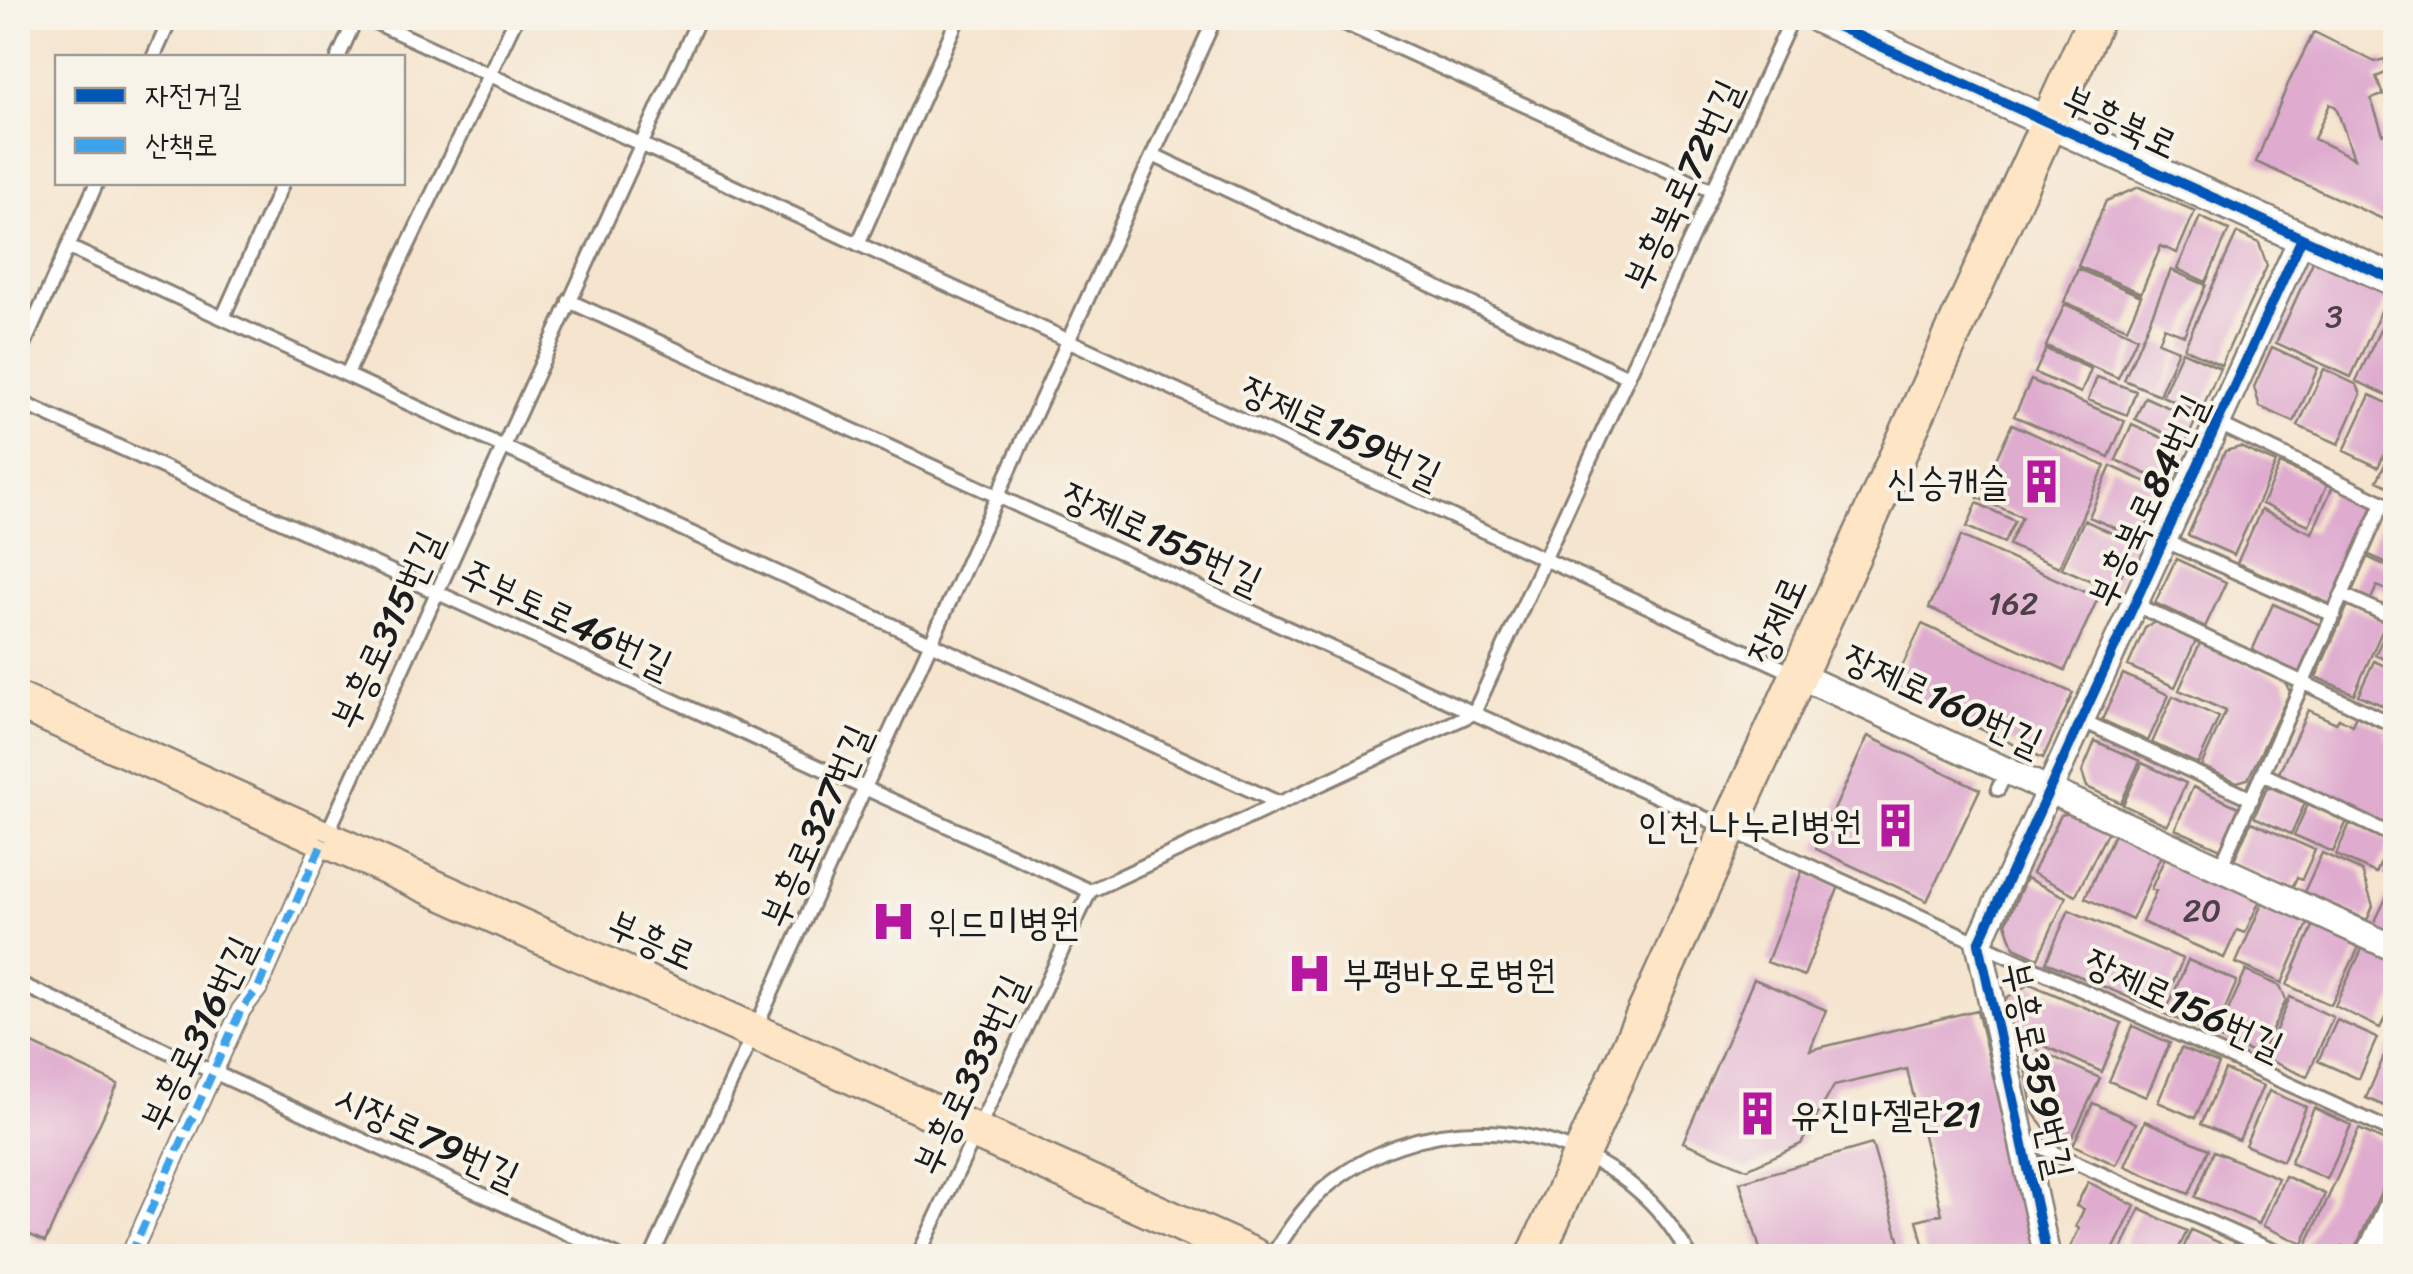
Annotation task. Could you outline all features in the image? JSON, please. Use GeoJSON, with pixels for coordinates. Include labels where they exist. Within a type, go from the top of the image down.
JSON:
{"type":"FeatureCollection","features":[{"type":"Feature","properties":{"kind":"main road","name":"장제로"},"geometry":{"type":"LineString","coordinates":[[1535,1256],[2096,18]]}},
{"type":"Feature","properties":{"kind":"main road","name":"부흥로"},"geometry":{"type":"LineString","coordinates":[[18,702],[1252,1256]]}},
{"type":"Feature","properties":{"kind":"street","name":"부흥북로"},"geometry":{"type":"LineString","coordinates":[[1820,18],[2396,281]]}},
{"type":"Feature","properties":{"kind":"street","name":"부흥북로84번길"},"geometry":{"type":"LineString","coordinates":[[2049,790],[2302,238]]}},
{"type":"Feature","properties":{"kind":"street","name":"장제로160번길"},"geometry":{"type":"LineString","coordinates":[[1798,675],[2002,779],[2049,790],[2396,949]]}},
{"type":"Feature","properties":{"kind":"street","name":"부흥로359번길"},"geometry":{"type":"LineString","coordinates":[[2046,1256],[1980,944],[2049,790]]}},
{"type":"Feature","properties":{"kind":"street","name":"부흥로316번길"},"geometry":{"type":"LineString","coordinates":[[130,1256],[240,1010],[258,988],[324,839]]}},
{"type":"Feature","properties":{"kind":"street"},"geometry":{"type":"LineString","coordinates":[[2368,1256],[2396,1198]]}},
{"type":"Feature","properties":{"kind":"lane"},"geometry":{"type":"LineString","coordinates":[[154,55],[171,18]]}},
{"type":"Feature","properties":{"kind":"lane"},"geometry":{"type":"LineString","coordinates":[[339,55],[356,18]]}},
{"type":"Feature","properties":{"kind":"lane","name":"장제로159번길"},"geometry":{"type":"LineString","coordinates":[[366,18],[1798,675]]}},
{"type":"Feature","properties":{"kind":"lane"},"geometry":{"type":"LineString","coordinates":[[348,374],[516,18]]}},
{"type":"Feature","properties":{"kind":"lane","name":"부흥로315번길"},"geometry":{"type":"LineString","coordinates":[[324,839],[698,18]]}},
{"type":"Feature","properties":{"kind":"lane"},"geometry":{"type":"LineString","coordinates":[[858,244],[958,18]]}},
{"type":"Feature","properties":{"kind":"lane","name":"부흥로327번길"},"geometry":{"type":"LineString","coordinates":[[652,1256],[1215,18]]}},
{"type":"Feature","properties":{"kind":"lane"},"geometry":{"type":"LineString","coordinates":[[1333,18],[1713,190]]}},
{"type":"Feature","properties":{"kind":"lane","name":"부흥북로72번길"},"geometry":{"type":"LineString","coordinates":[[1545,558],[1792,18]]}},
{"type":"Feature","properties":{"kind":"lane"},"geometry":{"type":"LineString","coordinates":[[1153,154],[1628,377]]}},
{"type":"Feature","properties":{"kind":"lane"},"geometry":{"type":"LineString","coordinates":[[18,358],[95,185]]}},
{"type":"Feature","properties":{"kind":"lane"},"geometry":{"type":"LineString","coordinates":[[223,317],[281,185]]}},
{"type":"Feature","properties":{"kind":"lane"},"geometry":{"type":"LineString","coordinates":[[68,246],[1280,803]]}},
{"type":"Feature","properties":{"kind":"lane","name":"장제로155번길"},"geometry":{"type":"LineString","coordinates":[[570,300],[1729,829]]}},
{"type":"Feature","properties":{"kind":"lane","name":"주부토로46번길"},"geometry":{"type":"LineString","coordinates":[[18,401],[1090,891]]}},
{"type":"Feature","properties":{"kind":"lane","name":"부흥북로84번길"},"geometry":{"type":"LineString","coordinates":[[2217,423],[2390,506]]}},
{"type":"Feature","properties":{"kind":"lane"},"geometry":{"type":"LineString","coordinates":[[2220,868],[2343,595],[2390,506]]}},
{"type":"Feature","properties":{"kind":"lane"},"geometry":{"type":"LineString","coordinates":[[2163,540],[2334,616]]}},
{"type":"Feature","properties":{"kind":"lane"},"geometry":{"type":"LineString","coordinates":[[1090,891],[1474,713],[1545,558]]}},
{"type":"Feature","properties":{"kind":"lane"},"geometry":{"type":"LineString","coordinates":[[2343,595],[2396,619]]}},
{"type":"Feature","properties":{"kind":"lane","name":"부흥북로84번길"},"geometry":{"type":"LineString","coordinates":[[2134,604],[2396,726]]}},
{"type":"Feature","properties":{"kind":"lane"},"geometry":{"type":"LineString","coordinates":[[2081,720],[2252,798]]}},
{"type":"Feature","properties":{"kind":"lane"},"geometry":{"type":"LineString","coordinates":[[2262,774],[2396,837]]}},
{"type":"Feature","properties":{"kind":"lane","name":"장제로156번길"},"geometry":{"type":"LineString","coordinates":[[1729,829],[2396,1134]]}},
{"type":"Feature","properties":{"kind":"lane","name":"부흥로333번길"},"geometry":{"type":"LineString","coordinates":[[918,1256],[1090,891]]}},
{"type":"Feature","properties":{"kind":"lane","name":"시장로79번길"},"geometry":{"type":"LineString","coordinates":[[18,983],[617,1256]]}},
{"type":"Feature","properties":{"kind":"lane"},"geometry":{"type":"LineString","coordinates":[[1272,1256],[1292,1224],[1323,1190],[1360,1163],[1402,1144],[1447,1133],[1493,1131],[1538,1138],[1608,1168],[1646,1197],[1690,1256]]}},
{"type":"Feature","properties":{"kind":"lane","name":"부흥로359번길"},"geometry":{"type":"LineString","coordinates":[[2023,1139],[2285,1256]]}},
{"type":"Feature","properties":{"kind":"building"},"geometry":{"type":"Polygon","coordinates":[[[2314,32],[2375,62],[2384,59],[2388,72],[2376,77],[2383,95],[2371,99],[2383,134],[2396,130],[2396,225],[2256,162],[2314,32]],[[2330,104],[2314,139],[2354,158],[2336,107],[2330,104]]]}},
{"type":"Feature","properties":{"kind":"building"},"geometry":{"type":"Polygon","coordinates":[[[2139,187],[2195,211],[2177,253],[2161,246],[2141,293],[2078,266],[2106,201],[2139,187]]]}},
{"type":"Feature","properties":{"kind":"building"},"geometry":{"type":"Polygon","coordinates":[[[2200,217],[2229,230],[2206,282],[2177,269],[2200,217]]]}},
{"type":"Feature","properties":{"kind":"building"},"geometry":{"type":"Polygon","coordinates":[[[2237,233],[2259,243],[2267,266],[2221,365],[2184,348],[2237,233]]]}},
{"type":"Feature","properties":{"kind":"building"},"geometry":{"type":"Polygon","coordinates":[[[2316,255],[2391,289],[2351,377],[2276,343],[2316,255]]]}},
{"type":"Feature","properties":{"kind":"building"},"geometry":{"type":"Polygon","coordinates":[[[2078,269],[2141,296],[2127,328],[2064,302],[2078,269]]]}},
{"type":"Feature","properties":{"kind":"building"},"geometry":{"type":"Polygon","coordinates":[[[2171,270],[2206,285],[2184,335],[2164,327],[2158,342],[2178,350],[2159,395],[2124,380],[2171,270]]]}},
{"type":"Feature","properties":{"kind":"building"},"geometry":{"type":"Polygon","coordinates":[[[2396,296],[2396,399],[2356,381],[2396,296]]]}},
{"type":"Feature","properties":{"kind":"building"},"geometry":{"type":"Polygon","coordinates":[[[2065,304],[2137,337],[2118,378],[2046,346],[2065,304]]]}},
{"type":"Feature","properties":{"kind":"building"},"geometry":{"type":"Polygon","coordinates":[[[2272,347],[2318,368],[2294,422],[2260,407],[2254,387],[2272,347]]]}},
{"type":"Feature","properties":{"kind":"building"},"geometry":{"type":"Polygon","coordinates":[[[2046,349],[2091,369],[2081,393],[2035,373],[2046,349]]]}},
{"type":"Feature","properties":{"kind":"building"},"geometry":{"type":"Polygon","coordinates":[[[2182,351],[2220,368],[2200,413],[2162,396],[2182,351]]]}},
{"type":"Feature","properties":{"kind":"building"},"geometry":{"type":"Polygon","coordinates":[[[2324,369],[2357,385],[2361,394],[2339,444],[2298,426],[2324,369]]]}},
{"type":"Feature","properties":{"kind":"building"},"geometry":{"type":"Polygon","coordinates":[[[2097,377],[2136,391],[2127,415],[2088,400],[2097,377]]]}},
{"type":"Feature","properties":{"kind":"building"},"geometry":{"type":"Polygon","coordinates":[[[2031,380],[2125,421],[2109,457],[2014,416],[2031,380]]]}},
{"type":"Feature","properties":{"kind":"building"},"geometry":{"type":"Polygon","coordinates":[[[2370,395],[2396,407],[2396,430],[2378,467],[2344,451],[2370,395]]]}},
{"type":"Feature","properties":{"kind":"building"},"geometry":{"type":"Polygon","coordinates":[[[2145,397],[2196,420],[2185,443],[2135,419],[2145,397]]]}},
{"type":"Feature","properties":{"kind":"building","name":"신승캐슬"},"geometry":{"type":"Polygon","coordinates":[[[2012,424],[2105,466],[2059,567],[2009,545],[2022,517],[1978,498],[2012,424]]]}},
{"type":"Feature","properties":{"kind":"building"},"geometry":{"type":"Polygon","coordinates":[[[2132,424],[2184,448],[2168,484],[2116,460],[2132,424]]]}},
{"type":"Feature","properties":{"kind":"building"},"geometry":{"type":"Polygon","coordinates":[[[2396,441],[2396,490],[2377,481],[2396,441]]]}},
{"type":"Feature","properties":{"kind":"building"},"geometry":{"type":"Polygon","coordinates":[[[2240,447],[2276,463],[2234,555],[2188,535],[2225,451],[2240,447]]]}},
{"type":"Feature","properties":{"kind":"building"},"geometry":{"type":"Polygon","coordinates":[[[2280,464],[2327,485],[2309,525],[2262,504],[2280,464]]]}},
{"type":"Feature","properties":{"kind":"building"},"geometry":{"type":"Polygon","coordinates":[[[2111,466],[2162,489],[2141,539],[2089,517],[2111,466]]]}},
{"type":"Feature","properties":{"kind":"building"},"geometry":{"type":"Polygon","coordinates":[[[2333,486],[2374,505],[2330,604],[2237,563],[2261,510],[2312,533],[2333,486]]]}},
{"type":"Feature","properties":{"kind":"building"},"geometry":{"type":"Polygon","coordinates":[[[1977,503],[2015,521],[2004,543],[1967,527],[1977,503]]]}},
{"type":"Feature","properties":{"kind":"building"},"geometry":{"type":"Polygon","coordinates":[[[2384,518],[2396,523],[2396,567],[2367,554],[2384,518]]]}},
{"type":"Feature","properties":{"kind":"building"},"geometry":{"type":"Polygon","coordinates":[[[2084,520],[2135,544],[2114,591],[2062,568],[2084,520]]]}},
{"type":"Feature","properties":{"kind":"building"},"geometry":{"type":"Polygon","coordinates":[[[1961,536],[2098,598],[2065,670],[1929,608],[1961,536]]]}},
{"type":"Feature","properties":{"kind":"building"},"geometry":{"type":"Polygon","coordinates":[[[2367,557],[2396,570],[2396,594],[2377,586],[2370,601],[2350,592],[2367,557]]]}},
{"type":"Feature","properties":{"kind":"building"},"geometry":{"type":"Polygon","coordinates":[[[2176,559],[2226,582],[2205,627],[2155,603],[2176,559]]]}},
{"type":"Feature","properties":{"kind":"building"},"geometry":{"type":"Polygon","coordinates":[[[2273,604],[2321,625],[2300,673],[2252,651],[2273,604]]]}},
{"type":"Feature","properties":{"kind":"building"},"geometry":{"type":"Polygon","coordinates":[[[2348,605],[2386,622],[2354,694],[2316,677],[2348,605]]]}},
{"type":"Feature","properties":{"kind":"building"},"geometry":{"type":"Polygon","coordinates":[[[2156,622],[2196,640],[2175,687],[2128,666],[2146,626],[2156,622]]]}},
{"type":"Feature","properties":{"kind":"building"},"geometry":{"type":"Polygon","coordinates":[[[2390,623],[2396,626],[2396,664],[2375,655],[2390,623]]]}},
{"type":"Feature","properties":{"kind":"building"},"geometry":{"type":"Polygon","coordinates":[[[1922,624],[2073,693],[2043,758],[1892,688],[1922,624]]]}},
{"type":"Feature","properties":{"kind":"building"},"geometry":{"type":"Polygon","coordinates":[[[2200,643],[2284,680],[2290,692],[2248,779],[2237,782],[2201,766],[2226,711],[2179,690],[2200,643]]]}},
{"type":"Feature","properties":{"kind":"building"},"geometry":{"type":"Polygon","coordinates":[[[2374,661],[2396,671],[2396,711],[2358,695],[2374,661]]]}},
{"type":"Feature","properties":{"kind":"building"},"geometry":{"type":"Polygon","coordinates":[[[2123,674],[2169,695],[2148,741],[2102,720],[2123,674]]]}},
{"type":"Feature","properties":{"kind":"building"},"geometry":{"type":"Polygon","coordinates":[[[2173,696],[2219,717],[2198,764],[2152,743],[2173,696]]]}},
{"type":"Feature","properties":{"kind":"building"},"geometry":{"type":"Polygon","coordinates":[[[2308,710],[2336,723],[2339,718],[2352,725],[2356,716],[2388,731],[2385,737],[2396,742],[2396,818],[2391,827],[2278,775],[2308,710]]]}},
{"type":"Feature","properties":{"kind":"building","name":"인천 나누리병원"},"geometry":{"type":"Polygon","coordinates":[[[1868,736],[1980,789],[1927,901],[1816,849],[1868,736]]]}},
{"type":"Feature","properties":{"kind":"building"},"geometry":{"type":"Polygon","coordinates":[[[2095,741],[2140,761],[2121,803],[2087,787],[2082,772],[2095,741]]]}},
{"type":"Feature","properties":{"kind":"building"},"geometry":{"type":"Polygon","coordinates":[[[2142,763],[2186,783],[2167,825],[2123,805],[2142,763]]]}},
{"type":"Feature","properties":{"kind":"building"},"geometry":{"type":"Polygon","coordinates":[[[2268,786],[2305,803],[2291,834],[2254,817],[2268,786]]]}},
{"type":"Feature","properties":{"kind":"building"},"geometry":{"type":"Polygon","coordinates":[[[2193,787],[2241,808],[2223,850],[2175,829],[2193,787]]]}},
{"type":"Feature","properties":{"kind":"building"},"geometry":{"type":"Polygon","coordinates":[[[2308,804],[2347,821],[2333,852],[2294,835],[2308,804]]]}},
{"type":"Feature","properties":{"kind":"building"},"geometry":{"type":"Polygon","coordinates":[[[2074,812],[2109,829],[2076,895],[2032,873],[2061,815],[2074,812]]]}},
{"type":"Feature","properties":{"kind":"building"},"geometry":{"type":"Polygon","coordinates":[[[2251,822],[2315,850],[2302,879],[2297,877],[2292,888],[2233,862],[2251,822]]]}},
{"type":"Feature","properties":{"kind":"building"},"geometry":{"type":"Polygon","coordinates":[[[2350,823],[2391,841],[2376,873],[2336,855],[2350,823]]]}},
{"type":"Feature","properties":{"kind":"building"},"geometry":{"type":"Polygon","coordinates":[[[2115,832],[2162,853],[2132,920],[2085,898],[2115,832]]]}},
{"type":"Feature","properties":{"kind":"building"},"geometry":{"type":"Polygon","coordinates":[[[2396,844],[2396,944],[2370,932],[2395,879],[2382,873],[2396,844]]]}},
{"type":"Feature","properties":{"kind":"building"},"geometry":{"type":"Polygon","coordinates":[[[2322,853],[2362,871],[2373,906],[2367,920],[2304,892],[2322,853]]]}},
{"type":"Feature","properties":{"kind":"building"},"geometry":{"type":"Polygon","coordinates":[[[2166,855],[2261,898],[2245,933],[2237,930],[2224,958],[2142,922],[2166,855]]]}},
{"type":"Feature","properties":{"kind":"building"},"geometry":{"type":"Polygon","coordinates":[[[1802,871],[1839,886],[1804,976],[1767,962],[1802,871]]]}},
{"type":"Feature","properties":{"kind":"building"},"geometry":{"type":"Polygon","coordinates":[[[2026,878],[2066,897],[2038,958],[2014,947],[2006,923],[2026,878]]]}},
{"type":"Feature","properties":{"kind":"building"},"geometry":{"type":"Polygon","coordinates":[[[2264,899],[2310,919],[2282,983],[2236,963],[2264,899]]]}},
{"type":"Feature","properties":{"kind":"building"},"geometry":{"type":"Polygon","coordinates":[[[2069,910],[2183,959],[2161,1011],[2046,962],[2069,910]]]}},
{"type":"Feature","properties":{"kind":"building"},"geometry":{"type":"Polygon","coordinates":[[[2315,922],[2361,943],[2331,1005],[2287,985],[2315,922]]]}},
{"type":"Feature","properties":{"kind":"building"},"geometry":{"type":"Polygon","coordinates":[[[2364,945],[2396,960],[2396,995],[2380,1028],[2335,1006],[2364,945]]]}},
{"type":"Feature","properties":{"kind":"building"},"geometry":{"type":"Polygon","coordinates":[[[2188,960],[2237,981],[2214,1035],[2165,1014],[2188,960]]]}},
{"type":"Feature","properties":{"kind":"building"},"geometry":{"type":"Polygon","coordinates":[[[2246,971],[2280,986],[2286,1000],[2260,1056],[2216,1037],[2246,971]]]}},
{"type":"Feature","properties":{"kind":"building","name":"유진마젤란21"},"geometry":{"type":"Polygon","coordinates":[[[1754,979],[1826,1010],[1810,1050],[1977,1010],[2034,1244],[1981,1256],[1926,1256],[1917,1220],[1942,1214],[1907,1069],[1834,1086],[1801,1144],[1747,1169],[1683,1142],[1754,979]]]}},
{"type":"Feature","properties":{"kind":"building"},"geometry":{"type":"Polygon","coordinates":[[[2030,984],[2122,1023],[2102,1072],[2012,1031],[2003,1000],[2030,984]]]}},
{"type":"Feature","properties":{"kind":"building"},"geometry":{"type":"Polygon","coordinates":[[[2290,997],[2333,1017],[2307,1077],[2264,1058],[2290,997]]]}},
{"type":"Feature","properties":{"kind":"building"},"geometry":{"type":"Polygon","coordinates":[[[2337,1020],[2377,1038],[2359,1079],[2318,1061],[2337,1020]]]}},
{"type":"Feature","properties":{"kind":"building"},"geometry":{"type":"Polygon","coordinates":[[[2133,1026],[2170,1043],[2146,1097],[2109,1081],[2133,1026]]]}},
{"type":"Feature","properties":{"kind":"building"},"geometry":{"type":"Polygon","coordinates":[[[18,1037],[118,1084],[45,1242],[18,1229],[18,1037]]]}},
{"type":"Feature","properties":{"kind":"building"},"geometry":{"type":"Polygon","coordinates":[[[2031,1047],[2100,1078],[2070,1142],[2047,1131],[2033,1113],[2024,1062],[2031,1047]]]}},
{"type":"Feature","properties":{"kind":"building"},"geometry":{"type":"Polygon","coordinates":[[[2388,1047],[2396,1050],[2396,1111],[2366,1098],[2388,1047]]]}},
{"type":"Feature","properties":{"kind":"building"},"geometry":{"type":"Polygon","coordinates":[[[2181,1048],[2219,1064],[2195,1118],[2158,1102],[2181,1048]]]}},
{"type":"Feature","properties":{"kind":"building"},"geometry":{"type":"Polygon","coordinates":[[[2225,1070],[2263,1086],[2239,1140],[2201,1124],[2225,1070]]]}},
{"type":"Feature","properties":{"kind":"building"},"geometry":{"type":"Polygon","coordinates":[[[2269,1091],[2306,1107],[2283,1161],[2245,1145],[2269,1091]]]}},
{"type":"Feature","properties":{"kind":"building"},"geometry":{"type":"Polygon","coordinates":[[[2093,1103],[2136,1123],[2116,1165],[2073,1145],[2093,1103]]]}},
{"type":"Feature","properties":{"kind":"building"},"geometry":{"type":"Polygon","coordinates":[[[2314,1108],[2351,1125],[2327,1179],[2290,1163],[2314,1108]]]}},
{"type":"Feature","properties":{"kind":"building"},"geometry":{"type":"Polygon","coordinates":[[[2145,1121],[2209,1149],[2189,1194],[2125,1166],[2145,1121]]]}},
{"type":"Feature","properties":{"kind":"building"},"geometry":{"type":"Polygon","coordinates":[[[2359,1129],[2394,1145],[2391,1152],[2396,1159],[2354,1251],[2343,1246],[2339,1256],[2323,1256],[2305,1249],[2359,1129]]]}},
{"type":"Feature","properties":{"kind":"building"},"geometry":{"type":"Polygon","coordinates":[[[1872,1144],[1904,1256],[1762,1256],[1740,1182],[1872,1144]]]}},
{"type":"Feature","properties":{"kind":"building"},"geometry":{"type":"Polygon","coordinates":[[[2214,1151],[2278,1178],[2259,1224],[2195,1197],[2214,1151]]]}},
{"type":"Feature","properties":{"kind":"building"},"geometry":{"type":"Polygon","coordinates":[[[2285,1176],[2325,1194],[2303,1244],[2263,1226],[2285,1176]]]}},
{"type":"Feature","properties":{"kind":"building"},"geometry":{"type":"Polygon","coordinates":[[[2088,1182],[2135,1206],[2110,1256],[2066,1256],[2079,1229],[2076,1226],[2084,1209],[2076,1206],[2088,1182]]]}},
{"type":"Feature","properties":{"kind":"building"},"geometry":{"type":"Polygon","coordinates":[[[2140,1209],[2187,1231],[2175,1256],[2119,1256],[2140,1209]]]}},
{"type":"Feature","properties":{"kind":"building"},"geometry":{"type":"Polygon","coordinates":[[[2191,1230],[2249,1256],[2180,1256],[2191,1230]]]}},
{"type":"Feature","properties":{"kind":"marked path"},"geometry":{"type":"LineString","coordinates":[[130,1256],[241,1010],[258,988],[324,839]]}},
{"type":"Feature","properties":{"kind":"cycle path"},"geometry":{"type":"LineString","coordinates":[[1819,18],[2396,281]]}},
{"type":"Feature","properties":{"kind":"cycle path"},"geometry":{"type":"LineString","coordinates":[[2047,1256],[1979,943],[2302,238]]}},
{"type":"Feature","properties":{"kind":"place","name":"신승캐슬"},"geometry":{"type":"Point","coordinates":[2042,482]}},
{"type":"Feature","properties":{"kind":"place","name":"인천 나누리병원"},"geometry":{"type":"Point","coordinates":[1895,825]}},
{"type":"Feature","properties":{"kind":"place","name":"위드미병원"},"geometry":{"type":"Point","coordinates":[894,922]}},
{"type":"Feature","properties":{"kind":"place","name":"부평바오로병원"},"geometry":{"type":"Point","coordinates":[1309,974]}},
{"type":"Feature","properties":{"kind":"place","name":"유진마젤란21"},"geometry":{"type":"Point","coordinates":[1757,1114]}}]}
